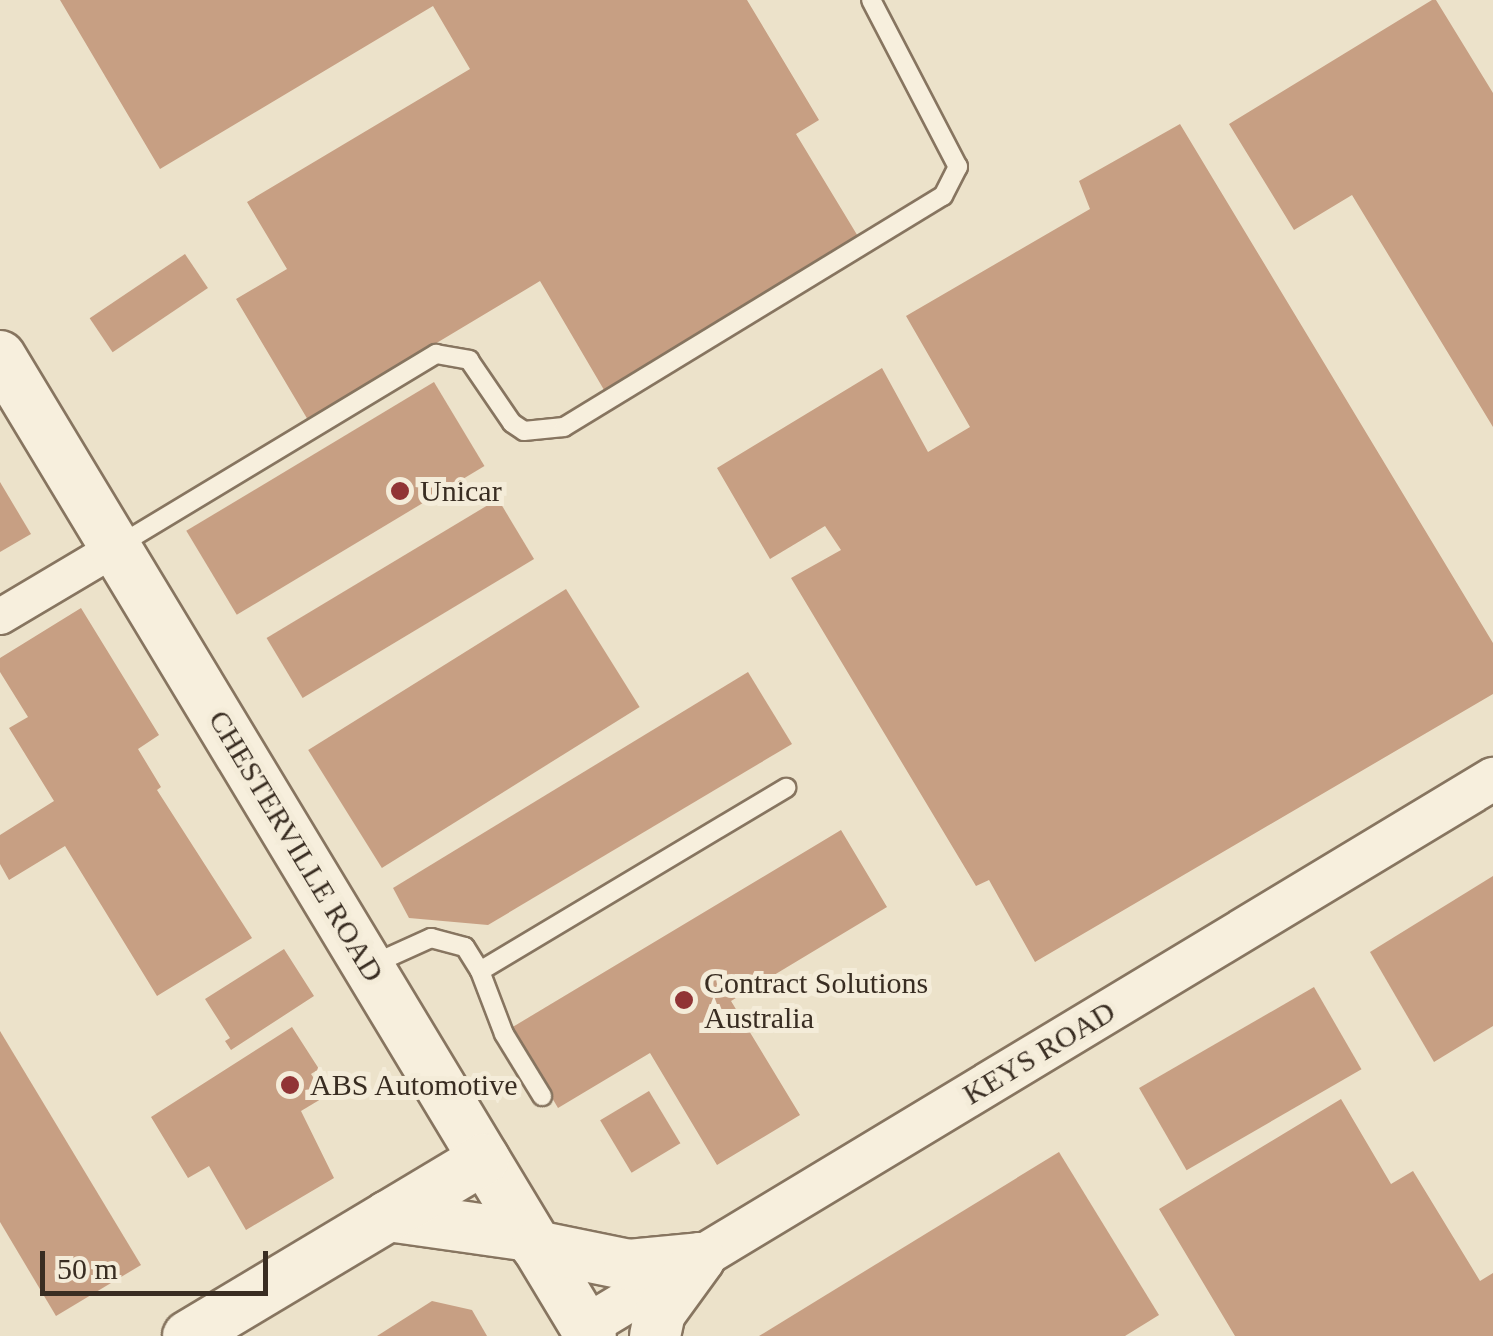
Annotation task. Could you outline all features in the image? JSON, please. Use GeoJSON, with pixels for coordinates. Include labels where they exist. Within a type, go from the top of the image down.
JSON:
{"type":"FeatureCollection","features":[{"type":"Feature","properties":{"kind":"main road","name":"CHESTERVILLE ROAD"},"geometry":{"type":"LineString","coordinates":[[0,356],[588,1331]]}},
{"type":"Feature","properties":{"kind":"main road"},"geometry":{"type":"LineString","coordinates":[[188,1336],[484,1159]]}},
{"type":"Feature","properties":{"kind":"main road"},"geometry":{"type":"LineString","coordinates":[[388,1216],[533,1241],[629,1265],[700,1258]]}},
{"type":"Feature","properties":{"kind":"main road"},"geometry":{"type":"LineString","coordinates":[[655,1336],[675,1288],[700,1258]]}},
{"type":"Feature","properties":{"kind":"street"},"geometry":{"type":"LineString","coordinates":[[0,616],[116,547]]}},
{"type":"Feature","properties":{"kind":"street","name":"KEYS ROAD"},"geometry":{"type":"LineString","coordinates":[[588,1331],[700,1258],[1493,779]]}},
{"type":"Feature","properties":{"kind":"lane"},"geometry":{"type":"LineString","coordinates":[[116,547],[436,354],[452,353],[470,360],[512,424],[524,431],[564,426],[943,196],[958,167],[872,0]]}},
{"type":"Feature","properties":{"kind":"lane"},"geometry":{"type":"LineString","coordinates":[[480,971],[786,788]]}},
{"type":"Feature","properties":{"kind":"lane"},"geometry":{"type":"LineString","coordinates":[[368,967],[431,938],[464,947],[480,971],[504,1034],[542,1096]]}},
{"type":"Feature","properties":{"kind":"building"},"geometry":{"type":"Polygon","coordinates":[[[60,0],[747,0],[819,120],[796,134],[862,243],[607,395],[540,281],[308,420],[236,299],[287,269],[247,202],[470,69],[433,6],[160,169],[60,0]]]}},
{"type":"Feature","properties":{"kind":"building"},"geometry":{"type":"Polygon","coordinates":[[[1436,0],[1493,93],[1493,427],[1352,195],[1294,230],[1229,124],[1436,0]]]}},
{"type":"Feature","properties":{"kind":"building"},"geometry":{"type":"Polygon","coordinates":[[[1180,124],[1493,643],[1493,694],[1035,962],[989,880],[976,886],[791,578],[841,550],[825,526],[770,559],[717,468],[882,368],[928,452],[970,427],[906,316],[1090,209],[1079,181],[1180,124]]]}},
{"type":"Feature","properties":{"kind":"building"},"geometry":{"type":"Polygon","coordinates":[[[185,254],[208,288],[113,352],[90,318],[185,254]]]}},
{"type":"Feature","properties":{"kind":"building"},"geometry":{"type":"Polygon","coordinates":[[[434,382],[484,466],[237,615],[186,531],[434,382]]]}},
{"type":"Feature","properties":{"kind":"building"},"geometry":{"type":"Polygon","coordinates":[[[0,482],[31,534],[0,552],[0,482]]]}},
{"type":"Feature","properties":{"kind":"building"},"geometry":{"type":"Polygon","coordinates":[[[498,499],[534,559],[303,698],[267,638],[498,499]]]}},
{"type":"Feature","properties":{"kind":"building"},"geometry":{"type":"Polygon","coordinates":[[[566,589],[640,707],[382,868],[308,750],[566,589]]]}},
{"type":"Feature","properties":{"kind":"building"},"geometry":{"type":"Polygon","coordinates":[[[81,608],[159,735],[138,749],[161,787],[157,790],[252,938],[157,996],[65,846],[9,880],[0,864],[0,835],[54,801],[9,728],[28,717],[0,672],[0,658],[81,608]]]}},
{"type":"Feature","properties":{"kind":"building"},"geometry":{"type":"Polygon","coordinates":[[[748,672],[792,744],[488,925],[409,918],[393,888],[748,672]]]}},
{"type":"Feature","properties":{"kind":"building"},"geometry":{"type":"Polygon","coordinates":[[[841,830],[887,907],[731,1001],[800,1115],[717,1165],[650,1053],[558,1108],[511,1028],[841,830]]]}},
{"type":"Feature","properties":{"kind":"building"},"geometry":{"type":"Polygon","coordinates":[[[1493,876],[1493,1026],[1434,1062],[1370,952],[1493,876]]]}},
{"type":"Feature","properties":{"kind":"building"},"geometry":{"type":"Polygon","coordinates":[[[284,949],[314,996],[231,1050],[225,1041],[230,1038],[205,999],[284,949]]]}},
{"type":"Feature","properties":{"kind":"building"},"geometry":{"type":"Polygon","coordinates":[[[1314,987],[1362,1069],[1187,1170],[1139,1088],[1314,987]]]}},
{"type":"Feature","properties":{"kind":"building"},"geometry":{"type":"Polygon","coordinates":[[[292,1027],[319,1069],[311,1074],[326,1096],[301,1111],[334,1178],[246,1230],[209,1166],[188,1178],[151,1117],[292,1027]]]}},
{"type":"Feature","properties":{"kind":"building"},"geometry":{"type":"Polygon","coordinates":[[[0,1031],[141,1265],[56,1316],[0,1222],[0,1031]]]}},
{"type":"Feature","properties":{"kind":"building"},"geometry":{"type":"Polygon","coordinates":[[[649,1091],[680,1143],[632,1173],[600,1120],[649,1091]]]}},
{"type":"Feature","properties":{"kind":"building"},"geometry":{"type":"Polygon","coordinates":[[[1341,1099],[1391,1184],[1413,1171],[1480,1281],[1493,1273],[1493,1336],[1235,1336],[1159,1209],[1341,1099]]]}},
{"type":"Feature","properties":{"kind":"building"},"geometry":{"type":"Polygon","coordinates":[[[1059,1152],[1159,1315],[1125,1336],[759,1336],[1059,1152]]]}},
{"type":"Feature","properties":{"kind":"building"},"geometry":{"type":"Polygon","coordinates":[[[432,1301],[472,1310],[487,1336],[377,1336],[432,1301]]]}},
{"type":"Feature","properties":{"kind":"place","name":"Unicar"},"geometry":{"type":"Point","coordinates":[400,491]}},
{"type":"Feature","properties":{"kind":"place","name":"Contract Solutions Australia"},"geometry":{"type":"Point","coordinates":[684,1000]}},
{"type":"Feature","properties":{"kind":"place","name":"ABS Automotive"},"geometry":{"type":"Point","coordinates":[290,1085]}}]}
